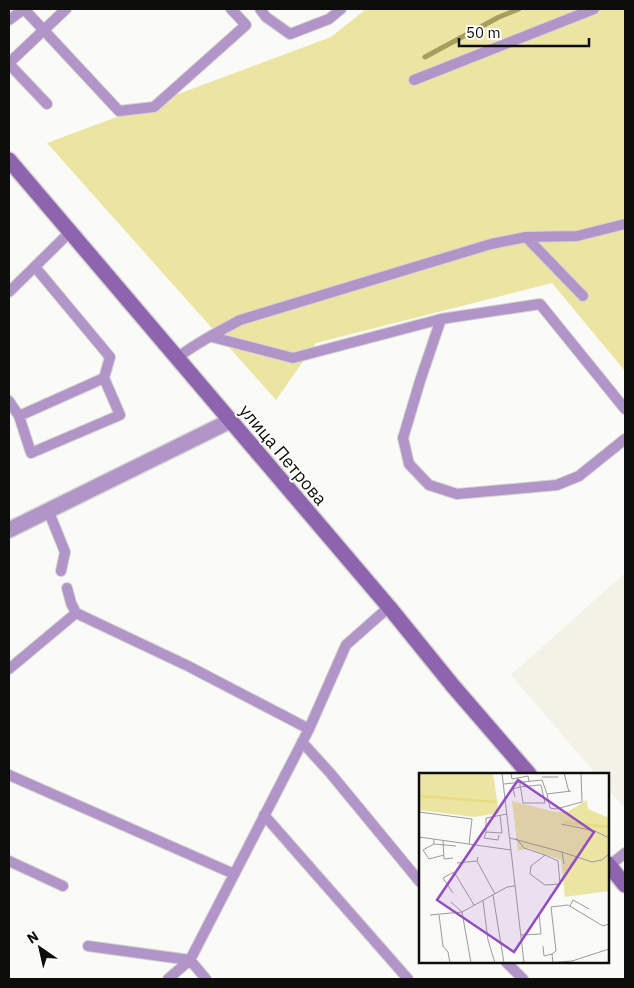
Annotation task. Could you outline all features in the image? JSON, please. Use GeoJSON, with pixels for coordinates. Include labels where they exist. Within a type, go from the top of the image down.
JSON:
{"type":"FeatureCollection","features":[{"type":"Feature","properties":{"kind":"main road","name":"улица Петрова"},"geometry":{"type":"LineString","coordinates":[[9,160],[528,773]]}},
{"type":"Feature","properties":{"kind":"main road"},"geometry":{"type":"LineString","coordinates":[[609,866],[625,885]]}},
{"type":"Feature","properties":{"kind":"street"},"geometry":{"type":"LineString","coordinates":[[9,530],[230,421]]}},
{"type":"Feature","properties":{"kind":"lane"},"geometry":{"type":"LineString","coordinates":[[9,20],[24,9],[119,111],[154,107],[246,25],[231,9]]}},
{"type":"Feature","properties":{"kind":"lane"},"geometry":{"type":"LineString","coordinates":[[47,104],[9,64],[66,9]]}},
{"type":"Feature","properties":{"kind":"lane"},"geometry":{"type":"LineString","coordinates":[[260,9],[266,16],[290,34],[329,19],[341,9]]}},
{"type":"Feature","properties":{"kind":"lane"},"geometry":{"type":"LineString","coordinates":[[414,80],[594,9]]}},
{"type":"Feature","properties":{"kind":"lane"},"geometry":{"type":"LineString","coordinates":[[177,358],[193,345],[212,337],[240,320],[491,244],[526,237],[577,236],[625,224]]}},
{"type":"Feature","properties":{"kind":"lane"},"geometry":{"type":"LineString","coordinates":[[9,292],[70,232]]}},
{"type":"Feature","properties":{"kind":"lane"},"geometry":{"type":"LineString","coordinates":[[526,237],[583,296]]}},
{"type":"Feature","properties":{"kind":"lane"},"geometry":{"type":"LineString","coordinates":[[9,400],[19,416],[31,453],[120,415],[104,378],[110,357],[35,267]]}},
{"type":"Feature","properties":{"kind":"lane"},"geometry":{"type":"LineString","coordinates":[[212,337],[293,358],[441,319],[540,304],[625,409]]}},
{"type":"Feature","properties":{"kind":"lane"},"geometry":{"type":"LineString","coordinates":[[441,319],[403,438],[409,464],[429,486],[457,494],[557,485],[579,476],[625,439]]}},
{"type":"Feature","properties":{"kind":"lane"},"geometry":{"type":"LineString","coordinates":[[19,416],[104,378]]}},
{"type":"Feature","properties":{"kind":"lane"},"geometry":{"type":"LineString","coordinates":[[48,510],[65,552],[61,571]]}},
{"type":"Feature","properties":{"kind":"lane"},"geometry":{"type":"LineString","coordinates":[[67,588],[76,613],[188,666],[308,729]]}},
{"type":"Feature","properties":{"kind":"lane"},"geometry":{"type":"LineString","coordinates":[[168,979],[190,960],[302,742],[346,645],[388,607]]}},
{"type":"Feature","properties":{"kind":"lane"},"geometry":{"type":"LineString","coordinates":[[9,669],[76,613]]}},
{"type":"Feature","properties":{"kind":"lane"},"geometry":{"type":"LineString","coordinates":[[302,742],[331,774],[419,881]]}},
{"type":"Feature","properties":{"kind":"lane"},"geometry":{"type":"LineString","coordinates":[[9,775],[234,874]]}},
{"type":"Feature","properties":{"kind":"lane"},"geometry":{"type":"LineString","coordinates":[[264,814],[408,979]]}},
{"type":"Feature","properties":{"kind":"lane"},"geometry":{"type":"LineString","coordinates":[[609,864],[625,853]]}},
{"type":"Feature","properties":{"kind":"lane"},"geometry":{"type":"LineString","coordinates":[[9,861],[63,886]]}},
{"type":"Feature","properties":{"kind":"lane"},"geometry":{"type":"LineString","coordinates":[[88,946],[190,960],[206,979]]}},
{"type":"Feature","properties":{"kind":"lane"},"geometry":{"type":"LineString","coordinates":[[507,963],[523,979]]}},
{"type":"Feature","properties":{"kind":"shaded area"},"geometry":{"type":"Polygon","coordinates":[[[366,9],[625,9],[625,371],[552,283],[316,343],[276,400],[47,143],[331,37],[366,9]]]}},
{"type":"Feature","properties":{"kind":"shaded area"},"geometry":{"type":"Polygon","coordinates":[[[625,573],[625,809],[609,789],[609,773],[595,773],[511,675],[625,573]]]}},
{"type":"Feature","properties":{"kind":"waterway"},"geometry":{"type":"LineString","coordinates":[[425,57],[499,17],[519,9]]}}]}
